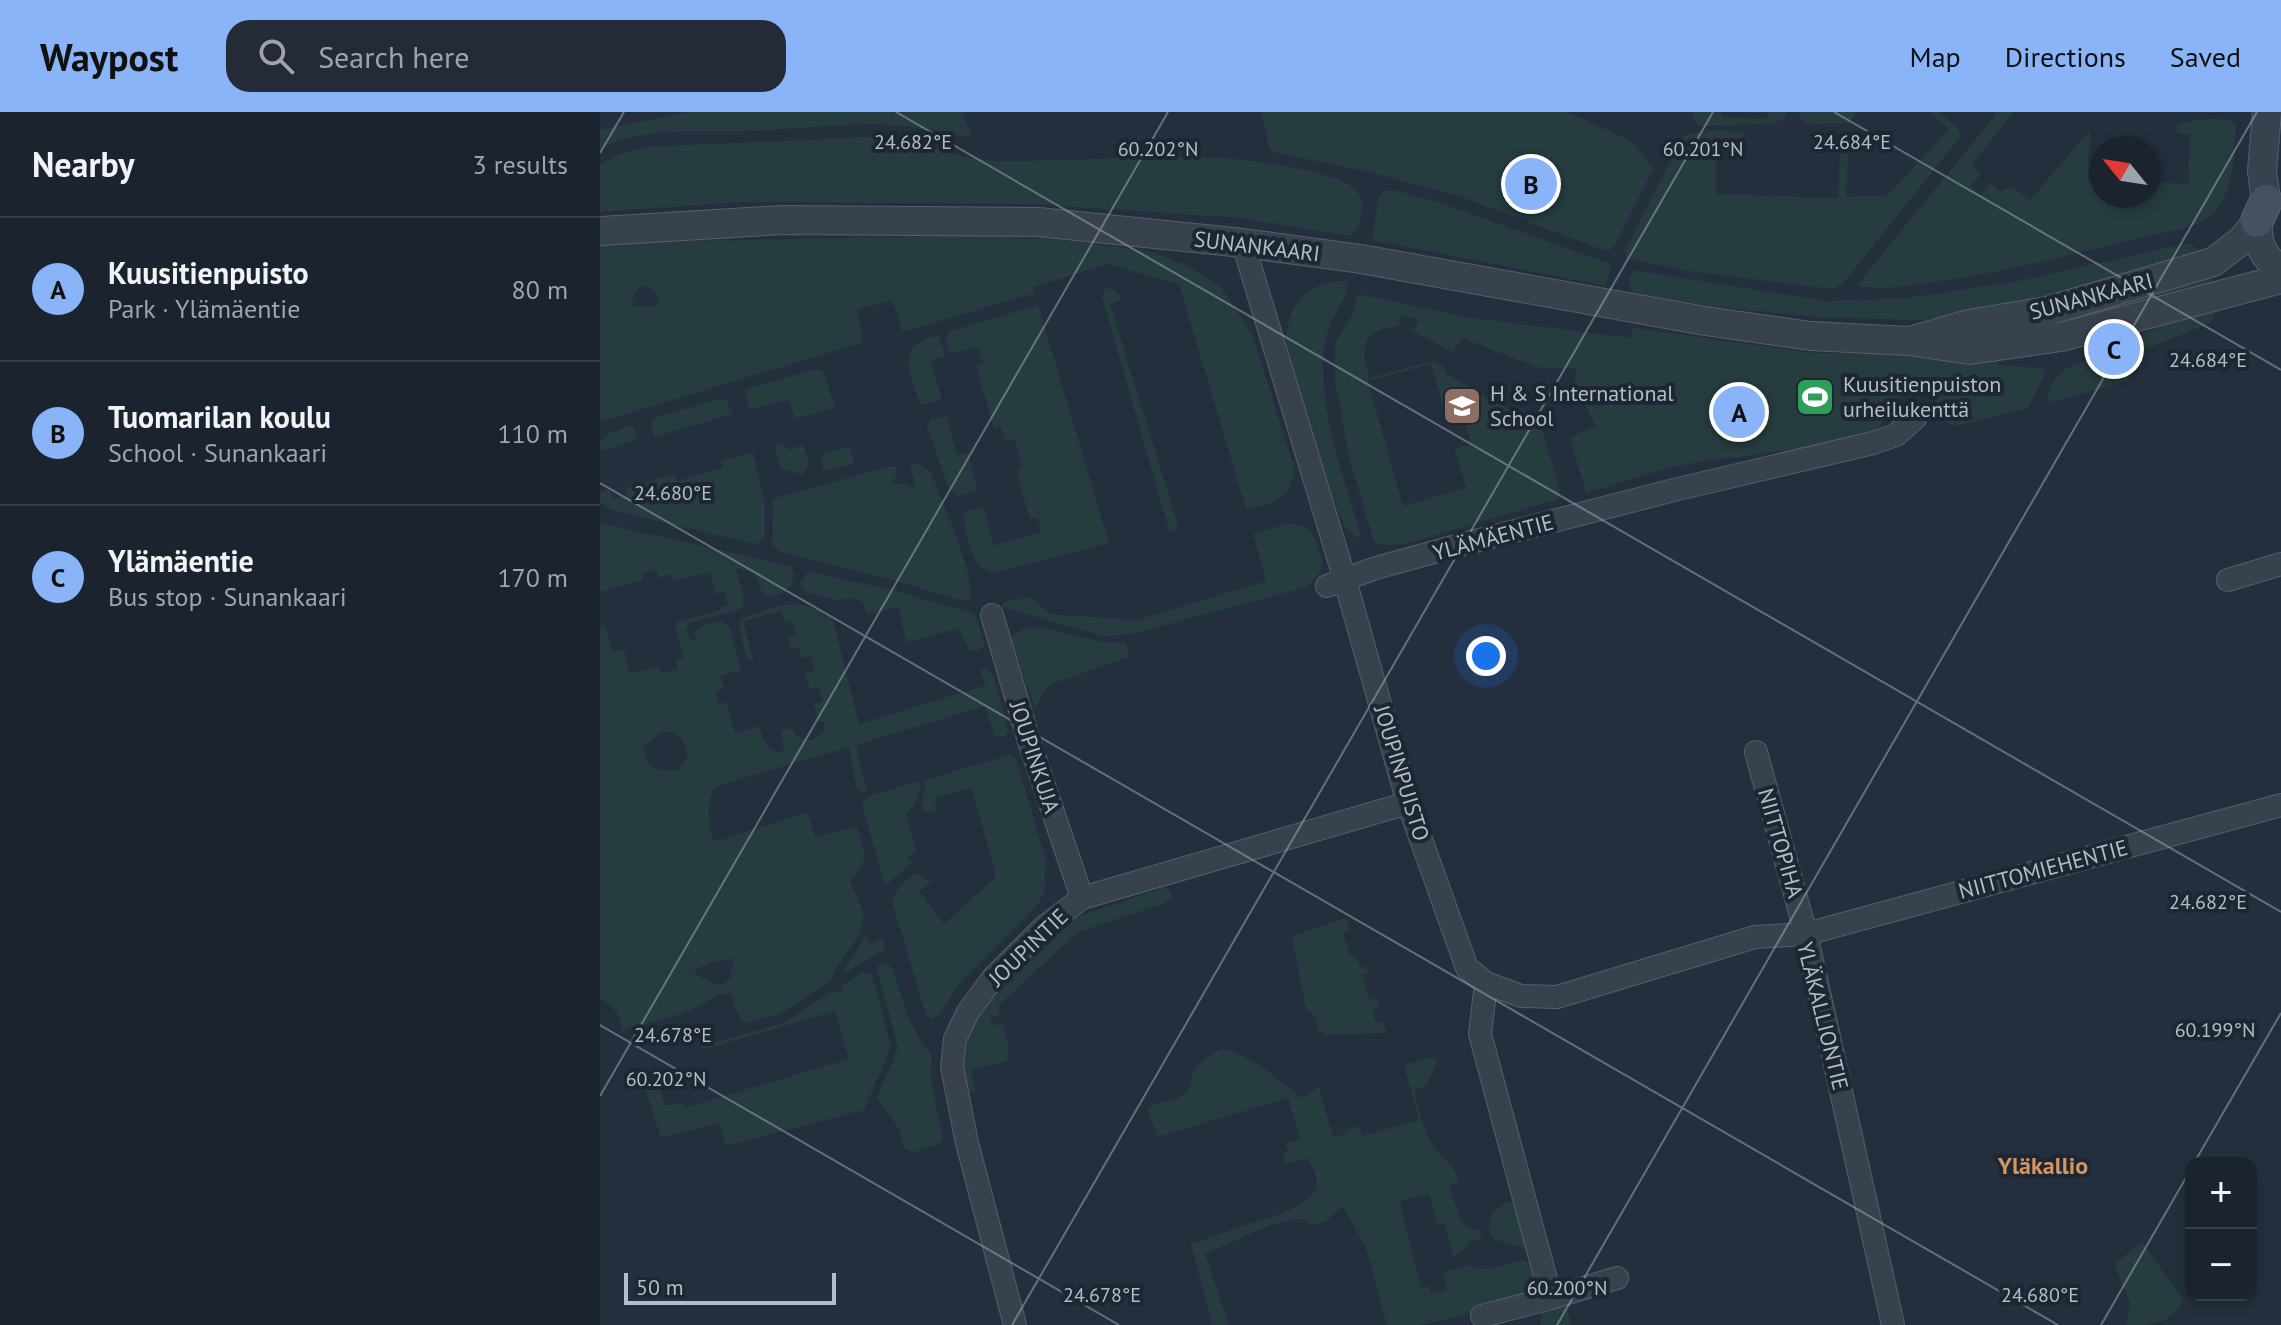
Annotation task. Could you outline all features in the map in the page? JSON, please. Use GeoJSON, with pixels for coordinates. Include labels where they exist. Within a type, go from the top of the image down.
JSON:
{"type":"FeatureCollection","features":[{"type":"Feature","properties":{"kind":"street"},"geometry":{"type":"LineString","coordinates":[[2267,112],[2262,171],[2268,204],[2259,243],[2267,259],[2281,269]]}},
{"type":"Feature","properties":{"kind":"street","name":"SUNANKAARI"},"geometry":{"type":"LineString","coordinates":[[1909,341],[1969,324],[2047,311],[2213,262],[2242,240],[2268,204]]}},
{"type":"Feature","properties":{"kind":"street","name":"SUNANKAARI"},"geometry":{"type":"LineString","coordinates":[[600,231],[783,220],[1038,222],[1243,243],[1361,259],[1705,321],[1811,336],[1909,341],[1970,350],[2061,337],[2281,279]]}},
{"type":"Feature","properties":{"kind":"street","name":"JOUPINPUISTO"},"geometry":{"type":"LineString","coordinates":[[1243,243],[1336,583],[1408,803],[1467,968],[1486,983]]}},
{"type":"Feature","properties":{"kind":"street","name":"YLÄMÄENTIE"},"geometry":{"type":"LineString","coordinates":[[1336,583],[1376,568],[1578,514],[1873,443],[1896,435],[1915,418]]}},
{"type":"Feature","properties":{"kind":"street"},"geometry":{"type":"LineString","coordinates":[[2228,580],[2281,564]]}},
{"type":"Feature","properties":{"kind":"street","name":"JOUPINKUJA"},"geometry":{"type":"LineString","coordinates":[[992,615],[1029,741],[1082,898]]}},
{"type":"Feature","properties":{"kind":"street","name":"NIITTOPIHA"},"geometry":{"type":"LineString","coordinates":[[1756,752],[1806,934]]}},
{"type":"Feature","properties":{"kind":"street","name":"JOUPINTIE"},"geometry":{"type":"LineString","coordinates":[[1015,1325],[967,1143],[952,1067],[955,1039],[968,1012],[993,978],[1044,927],[1082,898],[1408,803]]}},
{"type":"Feature","properties":{"kind":"street","name":"NIITTOMIEHENTIE"},"geometry":{"type":"LineString","coordinates":[[1806,934],[2281,805]]}},
{"type":"Feature","properties":{"kind":"street","name":"YLÄKALLIONTIE"},"geometry":{"type":"LineString","coordinates":[[1486,983],[1521,996],[1557,997],[1755,937],[1806,934],[1893,1325]]}},
{"type":"Feature","properties":{"kind":"street"},"geometry":{"type":"LineString","coordinates":[[1486,983],[1480,1034],[1551,1298]]}},
{"type":"Feature","properties":{"kind":"street"},"geometry":{"type":"LineString","coordinates":[[1482,1316],[1617,1278]]}},
{"type":"Feature","properties":{"kind":"green space"},"geometry":{"type":"Polygon","coordinates":[[[690,112],[962,112],[972,138],[905,126],[847,125],[655,133],[618,141],[600,149],[600,130],[690,112]]]}},
{"type":"Feature","properties":{"kind":"green space"},"geometry":{"type":"Polygon","coordinates":[[[1261,112],[1567,112],[1632,141],[1653,169],[1615,245],[1610,250],[1603,250],[1459,196],[1373,173],[1273,152],[1269,148],[1261,112]]]}},
{"type":"Feature","properties":{"kind":"green space"},"geometry":{"type":"Polygon","coordinates":[[[1693,112],[1722,112],[1722,117],[1767,119],[1768,112],[1787,112],[1785,118],[1773,124],[1701,126],[1692,118],[1693,112]]]}},
{"type":"Feature","properties":{"kind":"green space"},"geometry":{"type":"Polygon","coordinates":[[[1799,112],[1857,112],[1849,123],[1808,124],[1801,120],[1799,112]]]}},
{"type":"Feature","properties":{"kind":"green space"},"geometry":{"type":"Polygon","coordinates":[[[1929,112],[1939,112],[1959,129],[1960,137],[1843,284],[1826,288],[1686,271],[1626,258],[1626,249],[1682,138],[1688,135],[1710,131],[1742,131],[1745,134],[1741,139],[1716,140],[1716,194],[1838,198],[1840,155],[1848,153],[1846,197],[1888,195],[1949,129],[1929,112]]]}},
{"type":"Feature","properties":{"kind":"green space"},"geometry":{"type":"Polygon","coordinates":[[[1998,112],[2013,112],[1972,165],[1981,174],[1971,186],[1981,195],[1991,183],[2000,191],[2012,186],[2030,200],[2090,130],[2089,208],[2161,208],[2161,183],[2188,184],[2190,134],[2177,133],[2177,125],[2206,119],[2236,123],[2229,183],[2220,205],[2206,220],[2189,227],[1982,274],[1902,286],[1876,288],[1858,284],[1998,112]]]}},
{"type":"Feature","properties":{"kind":"green space"},"geometry":{"type":"Polygon","coordinates":[[[885,136],[983,160],[1195,157],[1269,163],[1306,170],[1348,184],[1359,195],[1362,209],[1351,236],[1238,218],[1032,204],[743,202],[600,212],[600,164],[622,153],[645,147],[885,136]]]}},
{"type":"Feature","properties":{"kind":"green space"},"geometry":{"type":"Polygon","coordinates":[[[1393,190],[1438,202],[1611,264],[1606,286],[1372,240],[1378,199],[1384,191],[1393,190]]]}},
{"type":"Feature","properties":{"kind":"green space"},"geometry":{"type":"Polygon","coordinates":[[[973,235],[1065,240],[1148,251],[1184,264],[1221,287],[1252,334],[1295,470],[1292,480],[1279,499],[1246,509],[1179,285],[1109,264],[1033,287],[1035,293],[903,332],[892,300],[857,310],[863,335],[861,343],[600,422],[600,243],[973,235]],[[647,287],[636,291],[633,307],[657,307],[659,299],[647,287]]]}},
{"type":"Feature","properties":{"kind":"green space"},"geometry":{"type":"Polygon","coordinates":[[[2189,243],[2205,254],[2088,288],[1921,320],[1813,317],[1717,307],[1634,293],[1628,284],[1634,270],[1825,301],[1907,298],[2019,281],[2189,243]]]}},
{"type":"Feature","properties":{"kind":"green space"},"geometry":{"type":"Polygon","coordinates":[[[2210,277],[2211,284],[2106,314],[2045,325],[2210,277]]]}},
{"type":"Feature","properties":{"kind":"green space"},"geometry":{"type":"Polygon","coordinates":[[[1346,281],[1347,292],[1326,337],[1324,391],[1333,441],[1361,536],[1359,538],[1347,530],[1325,483],[1286,341],[1291,315],[1302,296],[1320,285],[1346,281]]]}},
{"type":"Feature","properties":{"kind":"green space"},"geometry":{"type":"Polygon","coordinates":[[[1109,288],[1122,299],[1110,304],[1178,525],[1175,532],[1169,530],[1102,297],[1104,290],[1109,288]]]}},
{"type":"Feature","properties":{"kind":"green space"},"geometry":{"type":"Polygon","coordinates":[[[1358,294],[1472,318],[1631,338],[1633,328],[1814,353],[1999,352],[1998,365],[2042,368],[2046,372],[2028,408],[1957,426],[1945,422],[1933,398],[1915,391],[1901,397],[1874,432],[1859,439],[1688,464],[1586,493],[1570,437],[1596,426],[1574,385],[1576,369],[1537,367],[1462,338],[1453,352],[1410,330],[1416,329],[1418,319],[1401,316],[1399,326],[1377,332],[1366,341],[1369,378],[1432,361],[1447,368],[1445,373],[1536,425],[1543,433],[1560,489],[1558,499],[1408,543],[1387,545],[1374,542],[1349,457],[1335,380],[1335,343],[1352,315],[1358,294]],[[1431,364],[1368,381],[1403,506],[1466,488],[1455,449],[1471,444],[1461,409],[1445,413],[1431,364]]]}},
{"type":"Feature","properties":{"kind":"green space"},"geometry":{"type":"Polygon","coordinates":[[[1038,305],[1109,543],[994,573],[979,565],[971,551],[963,516],[965,512],[983,506],[994,545],[1041,532],[1038,518],[1030,519],[1016,470],[1022,468],[1014,439],[1005,441],[1000,426],[994,428],[976,366],[983,364],[978,347],[950,354],[945,338],[950,331],[1038,305]]]}},
{"type":"Feature","properties":{"kind":"green space"},"geometry":{"type":"Polygon","coordinates":[[[2216,305],[2218,311],[2210,323],[2144,350],[2139,348],[2138,337],[2177,318],[2216,305]]]}},
{"type":"Feature","properties":{"kind":"green space"},"geometry":{"type":"Polygon","coordinates":[[[940,337],[945,356],[931,360],[942,399],[923,405],[919,402],[908,361],[915,345],[940,337]]]}},
{"type":"Feature","properties":{"kind":"green space"},"geometry":{"type":"Polygon","coordinates":[[[2120,357],[2130,361],[2132,369],[2128,381],[2047,402],[2053,382],[2064,370],[2100,359],[2102,365],[2121,361],[2120,357]]]}},
{"type":"Feature","properties":{"kind":"green space"},"geometry":{"type":"Polygon","coordinates":[[[816,369],[822,370],[825,375],[835,408],[795,419],[789,399],[750,410],[746,389],[816,369]]]}},
{"type":"Feature","properties":{"kind":"green space"},"geometry":{"type":"Polygon","coordinates":[[[726,400],[733,414],[654,437],[651,422],[656,417],[726,400]]]}},
{"type":"Feature","properties":{"kind":"green space"},"geometry":{"type":"Polygon","coordinates":[[[947,415],[957,455],[968,452],[978,490],[959,496],[949,489],[927,426],[930,421],[947,415]]]}},
{"type":"Feature","properties":{"kind":"green space"},"geometry":{"type":"Polygon","coordinates":[[[634,427],[637,440],[600,451],[600,442],[608,434],[634,427]]]}},
{"type":"Feature","properties":{"kind":"green space"},"geometry":{"type":"Polygon","coordinates":[[[784,443],[787,450],[803,445],[809,464],[802,475],[781,468],[774,446],[784,443]]]}},
{"type":"Feature","properties":{"kind":"green space"},"geometry":{"type":"Polygon","coordinates":[[[850,446],[854,464],[823,470],[822,454],[850,446]]]}},
{"type":"Feature","properties":{"kind":"green space"},"geometry":{"type":"Polygon","coordinates":[[[753,452],[765,503],[765,536],[754,544],[612,510],[600,503],[600,493],[609,489],[613,499],[627,495],[625,488],[674,474],[677,481],[723,468],[721,461],[753,452]]]}},
{"type":"Feature","properties":{"kind":"green space"},"geometry":{"type":"Polygon","coordinates":[[[919,464],[931,472],[956,534],[970,584],[971,597],[968,600],[781,552],[770,543],[773,537],[772,499],[891,466],[896,467],[898,472],[892,483],[906,484],[916,489],[910,465],[919,464]]]}},
{"type":"Feature","properties":{"kind":"green space"},"geometry":{"type":"Polygon","coordinates":[[[600,523],[790,566],[794,571],[792,585],[781,594],[767,597],[755,574],[736,569],[743,594],[741,609],[689,623],[686,630],[691,641],[696,640],[694,631],[702,626],[721,621],[730,628],[741,670],[721,676],[724,688],[716,691],[719,705],[727,703],[735,733],[759,727],[764,740],[774,751],[784,749],[781,731],[792,728],[796,736],[811,740],[820,736],[825,729],[824,722],[818,721],[814,704],[823,701],[819,686],[809,689],[805,674],[815,671],[811,656],[801,658],[798,647],[791,649],[787,637],[796,635],[792,620],[784,622],[781,611],[743,621],[753,659],[750,660],[746,658],[739,626],[745,617],[780,606],[800,604],[833,620],[859,724],[986,685],[980,671],[983,668],[993,675],[1008,730],[1005,736],[995,737],[985,706],[856,745],[867,790],[863,792],[857,790],[849,747],[720,785],[713,790],[709,820],[713,839],[717,841],[808,812],[815,837],[857,826],[864,855],[861,868],[850,881],[863,913],[859,934],[831,981],[781,1013],[747,1023],[742,1021],[732,994],[726,994],[683,1013],[622,1031],[616,1011],[600,998],[600,626],[605,625],[613,652],[624,649],[630,674],[659,666],[662,673],[677,669],[675,660],[683,658],[674,623],[728,605],[724,591],[716,593],[710,572],[673,581],[672,574],[659,577],[656,570],[642,574],[643,580],[600,592],[600,523]],[[674,732],[660,733],[644,747],[647,759],[654,767],[678,770],[688,755],[682,740],[674,732]],[[733,958],[696,969],[695,975],[721,986],[731,977],[733,958]]]}},
{"type":"Feature","properties":{"kind":"green space"},"geometry":{"type":"Polygon","coordinates":[[[1285,524],[1307,528],[1320,552],[1321,569],[1306,587],[1128,635],[1102,636],[1002,607],[1004,602],[1030,597],[1051,614],[1137,620],[1266,581],[1253,534],[1285,524]]]}},
{"type":"Feature","properties":{"kind":"green space"},"geometry":{"type":"Polygon","coordinates":[[[811,572],[892,590],[975,614],[985,644],[979,650],[970,651],[958,628],[907,643],[898,607],[870,614],[858,599],[837,600],[805,592],[800,584],[811,572]]]}},
{"type":"Feature","properties":{"kind":"green space"},"geometry":{"type":"Polygon","coordinates":[[[1040,627],[1101,642],[1126,643],[1129,657],[1049,685],[1035,708],[1011,640],[1019,631],[1040,627]]]}},
{"type":"Feature","properties":{"kind":"green space"},"geometry":{"type":"Polygon","coordinates":[[[1009,755],[1016,758],[1046,861],[1044,893],[1036,907],[958,985],[939,1016],[931,1018],[926,1015],[893,897],[916,873],[931,882],[919,892],[944,924],[996,877],[972,788],[934,798],[937,810],[927,813],[922,810],[925,780],[1009,755]]]}},
{"type":"Feature","properties":{"kind":"green space"},"geometry":{"type":"Polygon","coordinates":[[[920,781],[917,800],[906,813],[917,853],[907,856],[912,863],[887,884],[884,883],[862,804],[868,796],[920,781]]]}},
{"type":"Feature","properties":{"kind":"green space"},"geometry":{"type":"Polygon","coordinates":[[[1163,888],[1171,894],[1171,899],[1165,903],[1078,932],[998,1006],[1000,1014],[990,1018],[992,1026],[1003,1023],[1009,1050],[1007,1061],[970,1070],[975,1091],[967,1092],[964,1061],[970,1029],[982,1004],[1074,918],[1163,888]]]}},
{"type":"Feature","properties":{"kind":"green space"},"geometry":{"type":"Polygon","coordinates":[[[1346,918],[1350,931],[1343,933],[1350,956],[1356,955],[1360,968],[1367,966],[1368,973],[1362,975],[1369,1000],[1377,998],[1379,1007],[1373,1009],[1376,1023],[1383,1021],[1386,1033],[1327,1035],[1319,1031],[1315,1016],[1306,1010],[1292,936],[1346,918]]]}},
{"type":"Feature","properties":{"kind":"green space"},"geometry":{"type":"Polygon","coordinates":[[[866,935],[870,944],[883,938],[885,949],[841,975],[866,935]]]}},
{"type":"Feature","properties":{"kind":"green space"},"geometry":{"type":"Polygon","coordinates":[[[884,962],[892,968],[912,1025],[931,1054],[932,1086],[943,1139],[941,1143],[914,1152],[904,1148],[898,1127],[877,1098],[898,1048],[877,967],[884,962]]]}},
{"type":"Feature","properties":{"kind":"green space"},"geometry":{"type":"Polygon","coordinates":[[[862,972],[872,975],[891,1047],[864,1110],[726,1146],[719,1123],[661,1138],[645,1088],[647,1083],[657,1078],[665,1106],[682,1102],[684,1108],[849,1059],[835,1011],[702,1050],[701,1046],[784,1023],[829,993],[842,992],[842,986],[862,972]]]}},
{"type":"Feature","properties":{"kind":"green space"},"geometry":{"type":"Polygon","coordinates":[[[1221,1049],[1253,1062],[1301,1098],[1319,1087],[1333,1137],[1359,1126],[1362,1136],[1419,1120],[1404,1065],[1431,1057],[1436,1059],[1426,1086],[1414,1090],[1421,1118],[1433,1145],[1457,1175],[1459,1181],[1450,1189],[1461,1221],[1483,1231],[1479,1239],[1469,1242],[1465,1250],[1453,1257],[1445,1224],[1437,1225],[1429,1194],[1400,1201],[1421,1288],[1429,1286],[1431,1294],[1447,1290],[1443,1272],[1468,1265],[1477,1269],[1493,1268],[1523,1260],[1539,1267],[1540,1284],[1534,1293],[1477,1312],[1420,1325],[1387,1325],[1366,1248],[1343,1206],[1325,1222],[1310,1226],[1300,1219],[1280,1222],[1205,1254],[1229,1325],[1212,1325],[1191,1244],[1288,1211],[1308,1199],[1317,1181],[1307,1158],[1283,1165],[1288,1151],[1286,1144],[1300,1139],[1288,1098],[1157,1137],[1147,1107],[1181,1097],[1189,1090],[1194,1070],[1221,1049]]]}},
{"type":"Feature","properties":{"kind":"green space"},"geometry":{"type":"Polygon","coordinates":[[[1508,1202],[1516,1203],[1529,1250],[1496,1240],[1491,1234],[1489,1223],[1492,1212],[1508,1202]]]}},
{"type":"Feature","properties":{"kind":"green space"},"geometry":{"type":"Polygon","coordinates":[[[2142,1242],[2184,1301],[2172,1315],[2160,1322],[2127,1325],[2130,1303],[2114,1264],[2142,1242]]]}},
{"type":"Feature","properties":{"kind":"green space"},"geometry":{"type":"Polygon","coordinates":[[[1566,1303],[1571,1325],[1541,1325],[1541,1310],[1566,1303]]]}},
{"type":"Feature","properties":{"kind":"place","name":"Tuomarilan koulu"},"geometry":{"type":"Point","coordinates":[1531,184]}},
{"type":"Feature","properties":{"kind":"place","name":"Ylämäentie"},"geometry":{"type":"Point","coordinates":[2114,349]}},
{"type":"Feature","properties":{"kind":"place","name":"Kuusitienpuiston urheilukenttä"},"geometry":{"type":"Point","coordinates":[1815,397]}},
{"type":"Feature","properties":{"kind":"place","name":"H & S International School"},"geometry":{"type":"Point","coordinates":[1462,406]}},
{"type":"Feature","properties":{"kind":"place","name":"Kuusitienpuisto"},"geometry":{"type":"Point","coordinates":[1739,412]}},
{"type":"Feature","properties":{"kind":"district","name":"Yläkallio"},"geometry":{"type":"Point","coordinates":[2043,1166]}}]}
